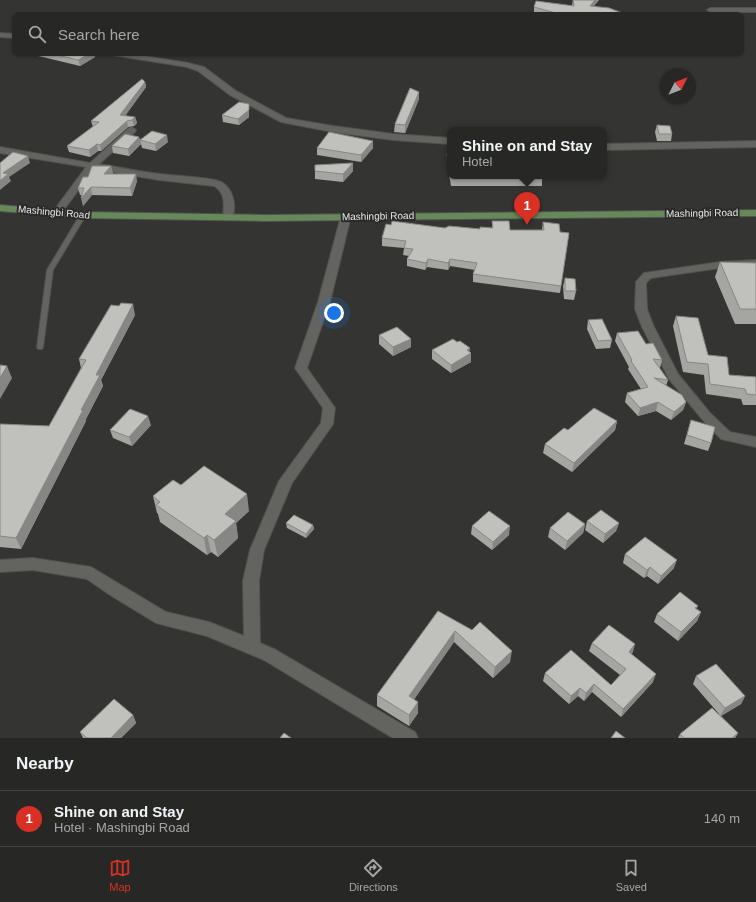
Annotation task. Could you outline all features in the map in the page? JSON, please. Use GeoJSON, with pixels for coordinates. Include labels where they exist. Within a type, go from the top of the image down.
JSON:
{"type":"FeatureCollection","features":[{"type":"Feature","properties":{"kind":"main road","name":"Mashingbi Road"},"geometry":{"type":"LineString","coordinates":[[0,208],[83,215],[228,218],[756,213]]}},
{"type":"Feature","properties":{"kind":"street"},"geometry":{"type":"LineString","coordinates":[[710,10],[756,10]]}},
{"type":"Feature","properties":{"kind":"street"},"geometry":{"type":"LineString","coordinates":[[0,34],[12,36]]}},
{"type":"Feature","properties":{"kind":"street"},"geometry":{"type":"LineString","coordinates":[[131,56],[188,65],[201,69],[233,92],[284,120],[370,134],[447,141]]}},
{"type":"Feature","properties":{"kind":"street"},"geometry":{"type":"LineString","coordinates":[[57,213],[91,166],[132,130]]}},
{"type":"Feature","properties":{"kind":"street"},"geometry":{"type":"LineString","coordinates":[[607,147],[756,144]]}},
{"type":"Feature","properties":{"kind":"street"},"geometry":{"type":"LineString","coordinates":[[0,150],[159,178],[216,184],[223,187],[229,196],[228,218]]}},
{"type":"Feature","properties":{"kind":"street"},"geometry":{"type":"LineString","coordinates":[[252,648],[252,581],[257,550],[286,482],[327,424],[328,408],[301,368],[324,302],[346,216]]}},
{"type":"Feature","properties":{"kind":"street"},"geometry":{"type":"LineString","coordinates":[[756,263],[720,265],[648,276],[641,282],[640,296],[641,310],[648,328],[673,376],[706,416],[726,436],[756,442]]}},
{"type":"Feature","properties":{"kind":"street"},"geometry":{"type":"LineString","coordinates":[[0,566],[33,564],[91,573],[115,590],[162,618],[209,629],[270,655],[408,738]]}},
{"type":"Feature","properties":{"kind":"lane"},"geometry":{"type":"LineString","coordinates":[[40,347],[50,270],[83,215]]}},
{"type":"Feature","properties":{"kind":"building"},"geometry":{"type":"Polygon","coordinates":[[[573,0],[595,0],[590,6],[609,8],[620,12],[552,12],[534,7],[536,1],[574,6],[573,0]]]}},
{"type":"Feature","properties":{"kind":"building"},"geometry":{"type":"Polygon","coordinates":[[[61,56],[85,56],[78,60],[61,56]]]}},
{"type":"Feature","properties":{"kind":"building"},"geometry":{"type":"Polygon","coordinates":[[[142,79],[145,82],[120,115],[135,117],[132,120],[127,121],[100,145],[97,144],[89,150],[67,146],[99,122],[91,121],[142,79]]]}},
{"type":"Feature","properties":{"kind":"building"},"geometry":{"type":"Polygon","coordinates":[[[410,88],[419,92],[405,125],[395,124],[410,88]]]}},
{"type":"Feature","properties":{"kind":"building"},"geometry":{"type":"Polygon","coordinates":[[[239,102],[249,104],[249,110],[238,119],[222,115],[239,102]]]}},
{"type":"Feature","properties":{"kind":"building"},"geometry":{"type":"Polygon","coordinates":[[[657,125],[670,126],[672,134],[659,134],[657,125]]]}},
{"type":"Feature","properties":{"kind":"building"},"geometry":{"type":"Polygon","coordinates":[[[152,131],[167,135],[155,144],[140,140],[152,131]]]}},
{"type":"Feature","properties":{"kind":"building"},"geometry":{"type":"Polygon","coordinates":[[[329,132],[373,141],[361,155],[317,148],[329,132]]]}},
{"type":"Feature","properties":{"kind":"building"},"geometry":{"type":"Polygon","coordinates":[[[125,134],[139,137],[128,149],[112,146],[125,134]]]}},
{"type":"Feature","properties":{"kind":"building"},"geometry":{"type":"Polygon","coordinates":[[[13,152],[28,156],[3,173],[8,174],[0,181],[0,163],[13,152]]]}},
{"type":"Feature","properties":{"kind":"building"},"geometry":{"type":"Polygon","coordinates":[[[353,163],[343,174],[315,171],[315,165],[353,163]]]}},
{"type":"Feature","properties":{"kind":"building"},"geometry":{"type":"Polygon","coordinates":[[[92,166],[111,166],[104,174],[136,174],[130,188],[91,187],[81,198],[84,188],[78,188],[83,177],[88,177],[92,166]]]}},
{"type":"Feature","properties":{"kind":"building"},"geometry":{"type":"Polygon","coordinates":[[[392,221],[445,228],[449,226],[480,229],[480,227],[493,228],[492,221],[509,221],[510,230],[544,230],[543,222],[559,224],[560,232],[569,233],[561,286],[473,274],[477,263],[450,259],[448,263],[428,259],[426,263],[407,259],[413,249],[404,248],[406,241],[382,238],[386,224],[391,225],[392,221]]]}},
{"type":"Feature","properties":{"kind":"building"},"geometry":{"type":"Polygon","coordinates":[[[720,262],[756,263],[756,309],[740,309],[720,262]]]}},
{"type":"Feature","properties":{"kind":"building"},"geometry":{"type":"Polygon","coordinates":[[[565,278],[575,279],[576,291],[565,291],[565,278]]]}},
{"type":"Feature","properties":{"kind":"building"},"geometry":{"type":"Polygon","coordinates":[[[121,303],[133,304],[96,375],[100,375],[81,410],[83,410],[16,538],[0,536],[0,424],[49,426],[86,360],[79,359],[111,305],[119,306],[121,303]]]}},
{"type":"Feature","properties":{"kind":"building"},"geometry":{"type":"Polygon","coordinates":[[[676,316],[698,318],[708,355],[727,357],[729,375],[756,377],[756,395],[747,394],[745,389],[710,384],[708,364],[687,362],[676,316]]]}},
{"type":"Feature","properties":{"kind":"building"},"geometry":{"type":"Polygon","coordinates":[[[602,319],[612,340],[598,341],[588,320],[602,319]]]}},
{"type":"Feature","properties":{"kind":"building"},"geometry":{"type":"Polygon","coordinates":[[[397,327],[411,339],[393,347],[379,335],[397,327]]]}},
{"type":"Feature","properties":{"kind":"building"},"geometry":{"type":"Polygon","coordinates":[[[638,331],[646,344],[653,343],[662,360],[653,359],[668,380],[654,378],[682,395],[686,402],[674,412],[658,402],[640,408],[627,393],[648,387],[631,361],[632,360],[617,333],[638,331]]]}},
{"type":"Feature","properties":{"kind":"building"},"geometry":{"type":"Polygon","coordinates":[[[453,339],[457,342],[460,341],[470,348],[467,350],[471,353],[451,365],[432,350],[453,339]]]}},
{"type":"Feature","properties":{"kind":"building"},"geometry":{"type":"Polygon","coordinates":[[[0,365],[7,366],[0,378],[0,365]]]}},
{"type":"Feature","properties":{"kind":"building"},"geometry":{"type":"Polygon","coordinates":[[[594,408],[617,421],[574,463],[545,444],[564,428],[568,430],[594,408]]]}},
{"type":"Feature","properties":{"kind":"building"},"geometry":{"type":"Polygon","coordinates":[[[130,409],[148,416],[129,437],[110,430],[130,409]]]}},
{"type":"Feature","properties":{"kind":"building"},"geometry":{"type":"Polygon","coordinates":[[[691,420],[715,427],[711,443],[687,435],[691,420]]]}},
{"type":"Feature","properties":{"kind":"building"},"geometry":{"type":"Polygon","coordinates":[[[204,466],[247,494],[225,514],[236,521],[214,540],[207,535],[204,538],[156,505],[160,502],[153,496],[173,480],[181,485],[204,466]]]}},
{"type":"Feature","properties":{"kind":"building"},"geometry":{"type":"Polygon","coordinates":[[[601,510],[619,523],[605,534],[587,521],[601,510]]]}},
{"type":"Feature","properties":{"kind":"building"},"geometry":{"type":"Polygon","coordinates":[[[489,511],[510,526],[493,542],[472,526],[489,511]]]}},
{"type":"Feature","properties":{"kind":"building"},"geometry":{"type":"Polygon","coordinates":[[[568,512],[585,524],[567,541],[550,528],[568,512]]]}},
{"type":"Feature","properties":{"kind":"building"},"geometry":{"type":"Polygon","coordinates":[[[294,515],[313,525],[306,534],[286,523],[294,515]]]}},
{"type":"Feature","properties":{"kind":"building"},"geometry":{"type":"Polygon","coordinates":[[[645,537],[677,560],[661,576],[650,567],[647,570],[625,554],[645,537]]]}},
{"type":"Feature","properties":{"kind":"building"},"geometry":{"type":"Polygon","coordinates":[[[680,592],[698,606],[695,608],[701,612],[681,632],[657,614],[680,592]]]}},
{"type":"Feature","properties":{"kind":"building"},"geometry":{"type":"Polygon","coordinates":[[[438,611],[472,630],[480,622],[512,651],[495,667],[455,631],[409,696],[418,702],[409,715],[377,695],[438,611]]]}},
{"type":"Feature","properties":{"kind":"building"},"geometry":{"type":"Polygon","coordinates":[[[609,625],[635,644],[629,652],[656,674],[623,709],[594,684],[586,693],[580,688],[571,696],[545,673],[571,650],[611,685],[626,669],[592,643],[609,625]]]}},
{"type":"Feature","properties":{"kind":"building"},"geometry":{"type":"Polygon","coordinates":[[[716,664],[745,696],[725,708],[696,676],[716,664]]]}},
{"type":"Feature","properties":{"kind":"building"},"geometry":{"type":"Polygon","coordinates":[[[114,699],[133,715],[111,738],[87,738],[80,732],[114,699]]]}},
{"type":"Feature","properties":{"kind":"building"},"geometry":{"type":"Polygon","coordinates":[[[712,708],[738,733],[732,738],[684,738],[680,734],[712,708]]]}},
{"type":"Feature","properties":{"kind":"building"},"geometry":{"type":"Polygon","coordinates":[[[616,731],[625,738],[611,738],[616,731]]]}},
{"type":"Feature","properties":{"kind":"building"},"geometry":{"type":"Polygon","coordinates":[[[284,733],[291,738],[280,738],[284,733]]]}},
{"type":"Feature","properties":{"kind":"place","name":"Shine on and Stay"},"geometry":{"type":"Point","coordinates":[527,225]}}]}
